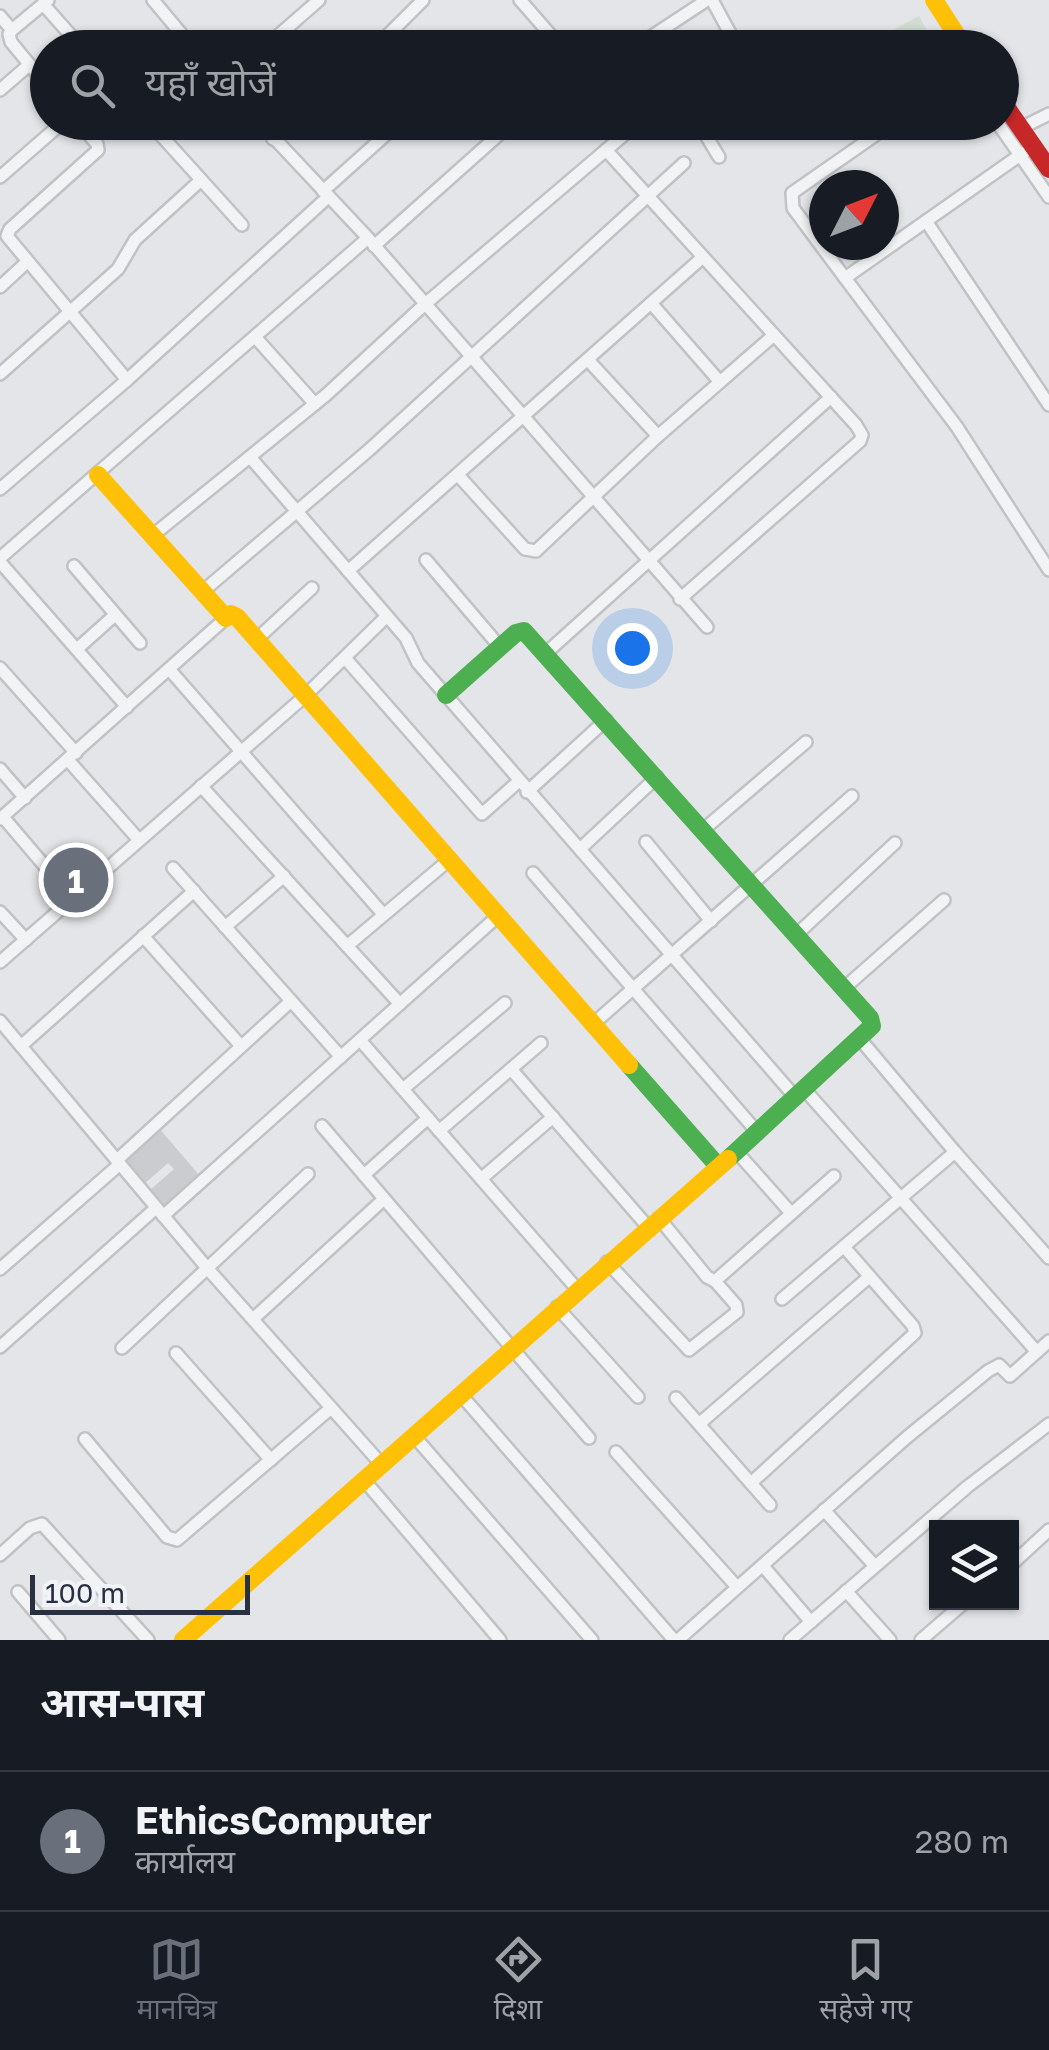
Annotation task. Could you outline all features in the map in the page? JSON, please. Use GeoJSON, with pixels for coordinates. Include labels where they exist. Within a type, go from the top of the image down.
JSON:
{"type":"FeatureCollection","features":[{"type":"Feature","properties":{"kind":"street"},"geometry":{"type":"LineString","coordinates":[[153,0],[179,30]]}},
{"type":"Feature","properties":{"kind":"street"},"geometry":{"type":"LineString","coordinates":[[285,30],[319,0]]}},
{"type":"Feature","properties":{"kind":"street"},"geometry":{"type":"LineString","coordinates":[[392,30],[423,0]]}},
{"type":"Feature","properties":{"kind":"street"},"geometry":{"type":"LineString","coordinates":[[520,0],[546,30]]}},
{"type":"Feature","properties":{"kind":"street"},"geometry":{"type":"LineString","coordinates":[[668,30],[709,0],[727,30]]}},
{"type":"Feature","properties":{"kind":"street"},"geometry":{"type":"LineString","coordinates":[[0,90],[29,65],[9,38],[12,30],[45,2],[68,30]]}},
{"type":"Feature","properties":{"kind":"street"},"geometry":{"type":"LineString","coordinates":[[940,2],[955,30]]}},
{"type":"Feature","properties":{"kind":"street"},"geometry":{"type":"LineString","coordinates":[[0,16],[12,30]]}},
{"type":"Feature","properties":{"kind":"street"},"geometry":{"type":"LineString","coordinates":[[1021,128],[1049,114]]}},
{"type":"Feature","properties":{"kind":"street"},"geometry":{"type":"LineString","coordinates":[[1019,125],[1026,150],[1049,197]]}},
{"type":"Feature","properties":{"kind":"street"},"geometry":{"type":"LineString","coordinates":[[0,177],[42,140]]}},
{"type":"Feature","properties":{"kind":"street"},"geometry":{"type":"LineString","coordinates":[[94,140],[98,150],[10,229],[7,236],[127,380]]}},
{"type":"Feature","properties":{"kind":"street"},"geometry":{"type":"LineString","coordinates":[[165,140],[242,225]]}},
{"type":"Feature","properties":{"kind":"street"},"geometry":{"type":"LineString","coordinates":[[276,140],[371,242],[707,627]]}},
{"type":"Feature","properties":{"kind":"street"},"geometry":{"type":"LineString","coordinates":[[0,488],[127,380],[382,140]]}},
{"type":"Feature","properties":{"kind":"street"},"geometry":{"type":"LineString","coordinates":[[128,707],[0,560],[492,140]]}},
{"type":"Feature","properties":{"kind":"street"},"geometry":{"type":"LineString","coordinates":[[152,536],[315,404],[618,140]]}},
{"type":"Feature","properties":{"kind":"street"},"geometry":{"type":"LineString","coordinates":[[708,140],[719,158]]}},
{"type":"Feature","properties":{"kind":"street"},"geometry":{"type":"LineString","coordinates":[[868,140],[792,193],[790,201],[957,427],[1049,570]]}},
{"type":"Feature","properties":{"kind":"street"},"geometry":{"type":"LineString","coordinates":[[1016,140],[1049,169]]}},
{"type":"Feature","properties":{"kind":"street"},"geometry":{"type":"LineString","coordinates":[[606,150],[860,430],[860,442],[680,599]]}},
{"type":"Feature","properties":{"kind":"street"},"geometry":{"type":"LineString","coordinates":[[845,278],[1026,150]]}},
{"type":"Feature","properties":{"kind":"street"},"geometry":{"type":"LineString","coordinates":[[202,592],[684,163]]}},
{"type":"Feature","properties":{"kind":"street"},"geometry":{"type":"LineString","coordinates":[[0,374],[118,269],[136,240],[201,180]]}},
{"type":"Feature","properties":{"kind":"street"},"geometry":{"type":"LineString","coordinates":[[0,218],[10,229]]}},
{"type":"Feature","properties":{"kind":"street"},"geometry":{"type":"LineString","coordinates":[[926,220],[1049,405]]}},
{"type":"Feature","properties":{"kind":"street"},"geometry":{"type":"LineString","coordinates":[[348,570],[704,256]]}},
{"type":"Feature","properties":{"kind":"street"},"geometry":{"type":"LineString","coordinates":[[0,287],[27,262]]}},
{"type":"Feature","properties":{"kind":"street"},"geometry":{"type":"LineString","coordinates":[[651,303],[720,382]]}},
{"type":"Feature","properties":{"kind":"street"},"geometry":{"type":"LineString","coordinates":[[458,475],[532,553],[774,335]]}},
{"type":"Feature","properties":{"kind":"street"},"geometry":{"type":"LineString","coordinates":[[256,338],[315,404]]}},
{"type":"Feature","properties":{"kind":"street"},"geometry":{"type":"LineString","coordinates":[[588,360],[658,436]]}},
{"type":"Feature","properties":{"kind":"street"},"geometry":{"type":"LineString","coordinates":[[546,653],[831,397]]}},
{"type":"Feature","properties":{"kind":"street"},"geometry":{"type":"LineString","coordinates":[[250,457],[406,638],[414,656],[523,786],[1037,1352]]}},
{"type":"Feature","properties":{"kind":"street"},"geometry":{"type":"LineString","coordinates":[[98,474],[226,618]]}},
{"type":"Feature","properties":{"kind":"street"},"geometry":{"type":"LineString","coordinates":[[426,560],[500,648]]}},
{"type":"Feature","properties":{"kind":"street"},"geometry":{"type":"LineString","coordinates":[[74,566],[140,643]]}},
{"type":"Feature","properties":{"kind":"street"},"geometry":{"type":"LineString","coordinates":[[256,640],[312,588]]}},
{"type":"Feature","properties":{"kind":"street"},"geometry":{"type":"LineString","coordinates":[[72,898],[2,818],[231,614],[718,1166]]}},
{"type":"Feature","properties":{"kind":"street"},"geometry":{"type":"LineString","coordinates":[[76,649],[115,615]]}},
{"type":"Feature","properties":{"kind":"street"},"geometry":{"type":"LineString","coordinates":[[0,962],[305,696],[387,616]]}},
{"type":"Feature","properties":{"kind":"street"},"geometry":{"type":"LineString","coordinates":[[183,1640],[462,1396],[577,1288],[758,1133],[860,1039],[872,1021],[524,631],[446,695]]}},
{"type":"Feature","properties":{"kind":"street"},"geometry":{"type":"LineString","coordinates":[[344,658],[482,814],[606,720]]}},
{"type":"Feature","properties":{"kind":"street"},"geometry":{"type":"LineString","coordinates":[[0,668],[139,840]]}},
{"type":"Feature","properties":{"kind":"street"},"geometry":{"type":"LineString","coordinates":[[170,669],[383,914]]}},
{"type":"Feature","properties":{"kind":"street"},"geometry":{"type":"LineString","coordinates":[[703,830],[806,742]]}},
{"type":"Feature","properties":{"kind":"street"},"geometry":{"type":"LineString","coordinates":[[0,770],[25,798]]}},
{"type":"Feature","properties":{"kind":"street"},"geometry":{"type":"LineString","coordinates":[[580,849],[657,776]]}},
{"type":"Feature","properties":{"kind":"street"},"geometry":{"type":"LineString","coordinates":[[201,786],[400,1004]]}},
{"type":"Feature","properties":{"kind":"street"},"geometry":{"type":"LineString","coordinates":[[594,1024],[852,796]]}},
{"type":"Feature","properties":{"kind":"street"},"geometry":{"type":"LineString","coordinates":[[646,842],[711,921]]}},
{"type":"Feature","properties":{"kind":"street"},"geometry":{"type":"LineString","coordinates":[[796,935],[895,843]]}},
{"type":"Feature","properties":{"kind":"street"},"geometry":{"type":"LineString","coordinates":[[347,946],[449,860]]}},
{"type":"Feature","properties":{"kind":"street"},"geometry":{"type":"LineString","coordinates":[[173,868],[341,1057]]}},
{"type":"Feature","properties":{"kind":"street"},"geometry":{"type":"LineString","coordinates":[[533,874],[758,1133]]}},
{"type":"Feature","properties":{"kind":"street"},"geometry":{"type":"LineString","coordinates":[[226,927],[284,876]]}},
{"type":"Feature","properties":{"kind":"street"},"geometry":{"type":"LineString","coordinates":[[21,1046],[194,891]]}},
{"type":"Feature","properties":{"kind":"street"},"geometry":{"type":"LineString","coordinates":[[844,989],[944,900]]}},
{"type":"Feature","properties":{"kind":"street"},"geometry":{"type":"LineString","coordinates":[[0,912],[26,940]]}},
{"type":"Feature","properties":{"kind":"street"},"geometry":{"type":"LineString","coordinates":[[0,1347],[341,1057],[498,916]]}},
{"type":"Feature","properties":{"kind":"street"},"geometry":{"type":"LineString","coordinates":[[144,936],[242,1046]]}},
{"type":"Feature","properties":{"kind":"street"},"geometry":{"type":"LineString","coordinates":[[0,1270],[291,1001]]}},
{"type":"Feature","properties":{"kind":"street"},"geometry":{"type":"LineString","coordinates":[[403,1089],[505,1003]]}},
{"type":"Feature","properties":{"kind":"street"},"geometry":{"type":"LineString","coordinates":[[0,1021],[159,1212],[382,1465]]}},
{"type":"Feature","properties":{"kind":"street"},"geometry":{"type":"LineString","coordinates":[[860,1039],[1049,1258]]}},
{"type":"Feature","properties":{"kind":"street"},"geometry":{"type":"LineString","coordinates":[[360,1040],[577,1288]]}},
{"type":"Feature","properties":{"kind":"street"},"geometry":{"type":"LineString","coordinates":[[439,1131],[540,1043]]}},
{"type":"Feature","properties":{"kind":"street"},"geometry":{"type":"LineString","coordinates":[[510,1069],[715,1281],[736,1305],[737,1312],[688,1350],[607,1262]]}},
{"type":"Feature","properties":{"kind":"street"},"geometry":{"type":"LineString","coordinates":[[481,1179],[553,1117]]}},
{"type":"Feature","properties":{"kind":"street"},"geometry":{"type":"LineString","coordinates":[[364,1174],[428,1118]]}},
{"type":"Feature","properties":{"kind":"street"},"geometry":{"type":"LineString","coordinates":[[322,1126],[590,1438]]}},
{"type":"Feature","properties":{"kind":"street"},"geometry":{"type":"LineString","coordinates":[[736,1151],[791,1213]]}},
{"type":"Feature","properties":{"kind":"street"},"geometry":{"type":"LineString","coordinates":[[782,1299],[955,1152]]}},
{"type":"Feature","properties":{"kind":"street"},"geometry":{"type":"LineString","coordinates":[[122,1348],[308,1174]]}},
{"type":"Feature","properties":{"kind":"street"},"geometry":{"type":"LineString","coordinates":[[715,1281],[834,1176]]}},
{"type":"Feature","properties":{"kind":"street"},"geometry":{"type":"LineString","coordinates":[[253,1318],[384,1199]]}},
{"type":"Feature","properties":{"kind":"street"},"geometry":{"type":"LineString","coordinates":[[751,1483],[914,1335],[913,1326],[845,1248]]}},
{"type":"Feature","properties":{"kind":"street"},"geometry":{"type":"LineString","coordinates":[[699,1424],[869,1277]]}},
{"type":"Feature","properties":{"kind":"street"},"geometry":{"type":"LineString","coordinates":[[557,1307],[638,1398]]}},
{"type":"Feature","properties":{"kind":"street"},"geometry":{"type":"LineString","coordinates":[[462,1396],[676,1640],[988,1371],[999,1365],[1010,1376],[1049,1341]]}},
{"type":"Feature","properties":{"kind":"street"},"geometry":{"type":"LineString","coordinates":[[176,1354],[271,1460]]}},
{"type":"Feature","properties":{"kind":"street"},"geometry":{"type":"LineString","coordinates":[[676,1398],[770,1505]]}},
{"type":"Feature","properties":{"kind":"street"},"geometry":{"type":"LineString","coordinates":[[84,1439],[170,1540],[181,1537],[332,1408]]}},
{"type":"Feature","properties":{"kind":"street"},"geometry":{"type":"LineString","coordinates":[[790,1640],[1049,1424]]}},
{"type":"Feature","properties":{"kind":"street"},"geometry":{"type":"LineString","coordinates":[[414,1436],[592,1640]]}},
{"type":"Feature","properties":{"kind":"street"},"geometry":{"type":"LineString","coordinates":[[616,1452],[737,1588]]}},
{"type":"Feature","properties":{"kind":"street"},"geometry":{"type":"LineString","coordinates":[[364,1480],[500,1640]]}},
{"type":"Feature","properties":{"kind":"street"},"geometry":{"type":"LineString","coordinates":[[824,1510],[875,1566]]}},
{"type":"Feature","properties":{"kind":"street"},"geometry":{"type":"LineString","coordinates":[[0,1554],[30,1528],[42,1524],[148,1640]]}},
{"type":"Feature","properties":{"kind":"street"},"geometry":{"type":"LineString","coordinates":[[1019,1558],[1048,1533]]}},
{"type":"Feature","properties":{"kind":"street"},"geometry":{"type":"LineString","coordinates":[[763,1566],[810,1622]]}},
{"type":"Feature","properties":{"kind":"street"},"geometry":{"type":"LineString","coordinates":[[846,1591],[890,1640]]}},
{"type":"Feature","properties":{"kind":"street"},"geometry":{"type":"LineString","coordinates":[[18,1592],[59,1640]]}},
{"type":"Feature","properties":{"kind":"street"},"geometry":{"type":"LineString","coordinates":[[921,1640],[957,1610]]}},
{"type":"Feature","properties":{"kind":"shaded area"},"geometry":{"type":"Polygon","coordinates":[[[919,16],[927,30],[893,30],[919,16]]]}},
{"type":"Feature","properties":{"kind":"building"},"geometry":{"type":"Polygon","coordinates":[[[158,1127],[199,1175],[164,1206],[150,1190],[174,1169],[168,1163],[143,1185],[121,1159],[158,1127]]]}},
{"type":"Feature","properties":{"kind":"traffic: fast"},"geometry":{"type":"LineString","coordinates":[[446,695],[516,633],[524,631],[870,1018],[872,1026],[728,1159]]}},
{"type":"Feature","properties":{"kind":"traffic: fast"},"geometry":{"type":"LineString","coordinates":[[629,1065],[718,1166]]}},
{"type":"Feature","properties":{"kind":"traffic: slow"},"geometry":{"type":"LineString","coordinates":[[934,0],[953,30]]}},
{"type":"Feature","properties":{"kind":"traffic: slow"},"geometry":{"type":"LineString","coordinates":[[98,475],[226,618],[231,614],[237,617],[629,1065]]}},
{"type":"Feature","properties":{"kind":"traffic: slow"},"geometry":{"type":"LineString","coordinates":[[183,1640],[728,1159]]}},
{"type":"Feature","properties":{"kind":"traffic: jam"},"geometry":{"type":"LineString","coordinates":[[1019,126],[1049,169]]}},
{"type":"Feature","properties":{"kind":"place","name":"EthicsComputer"},"geometry":{"type":"Point","coordinates":[76,880]}}]}
